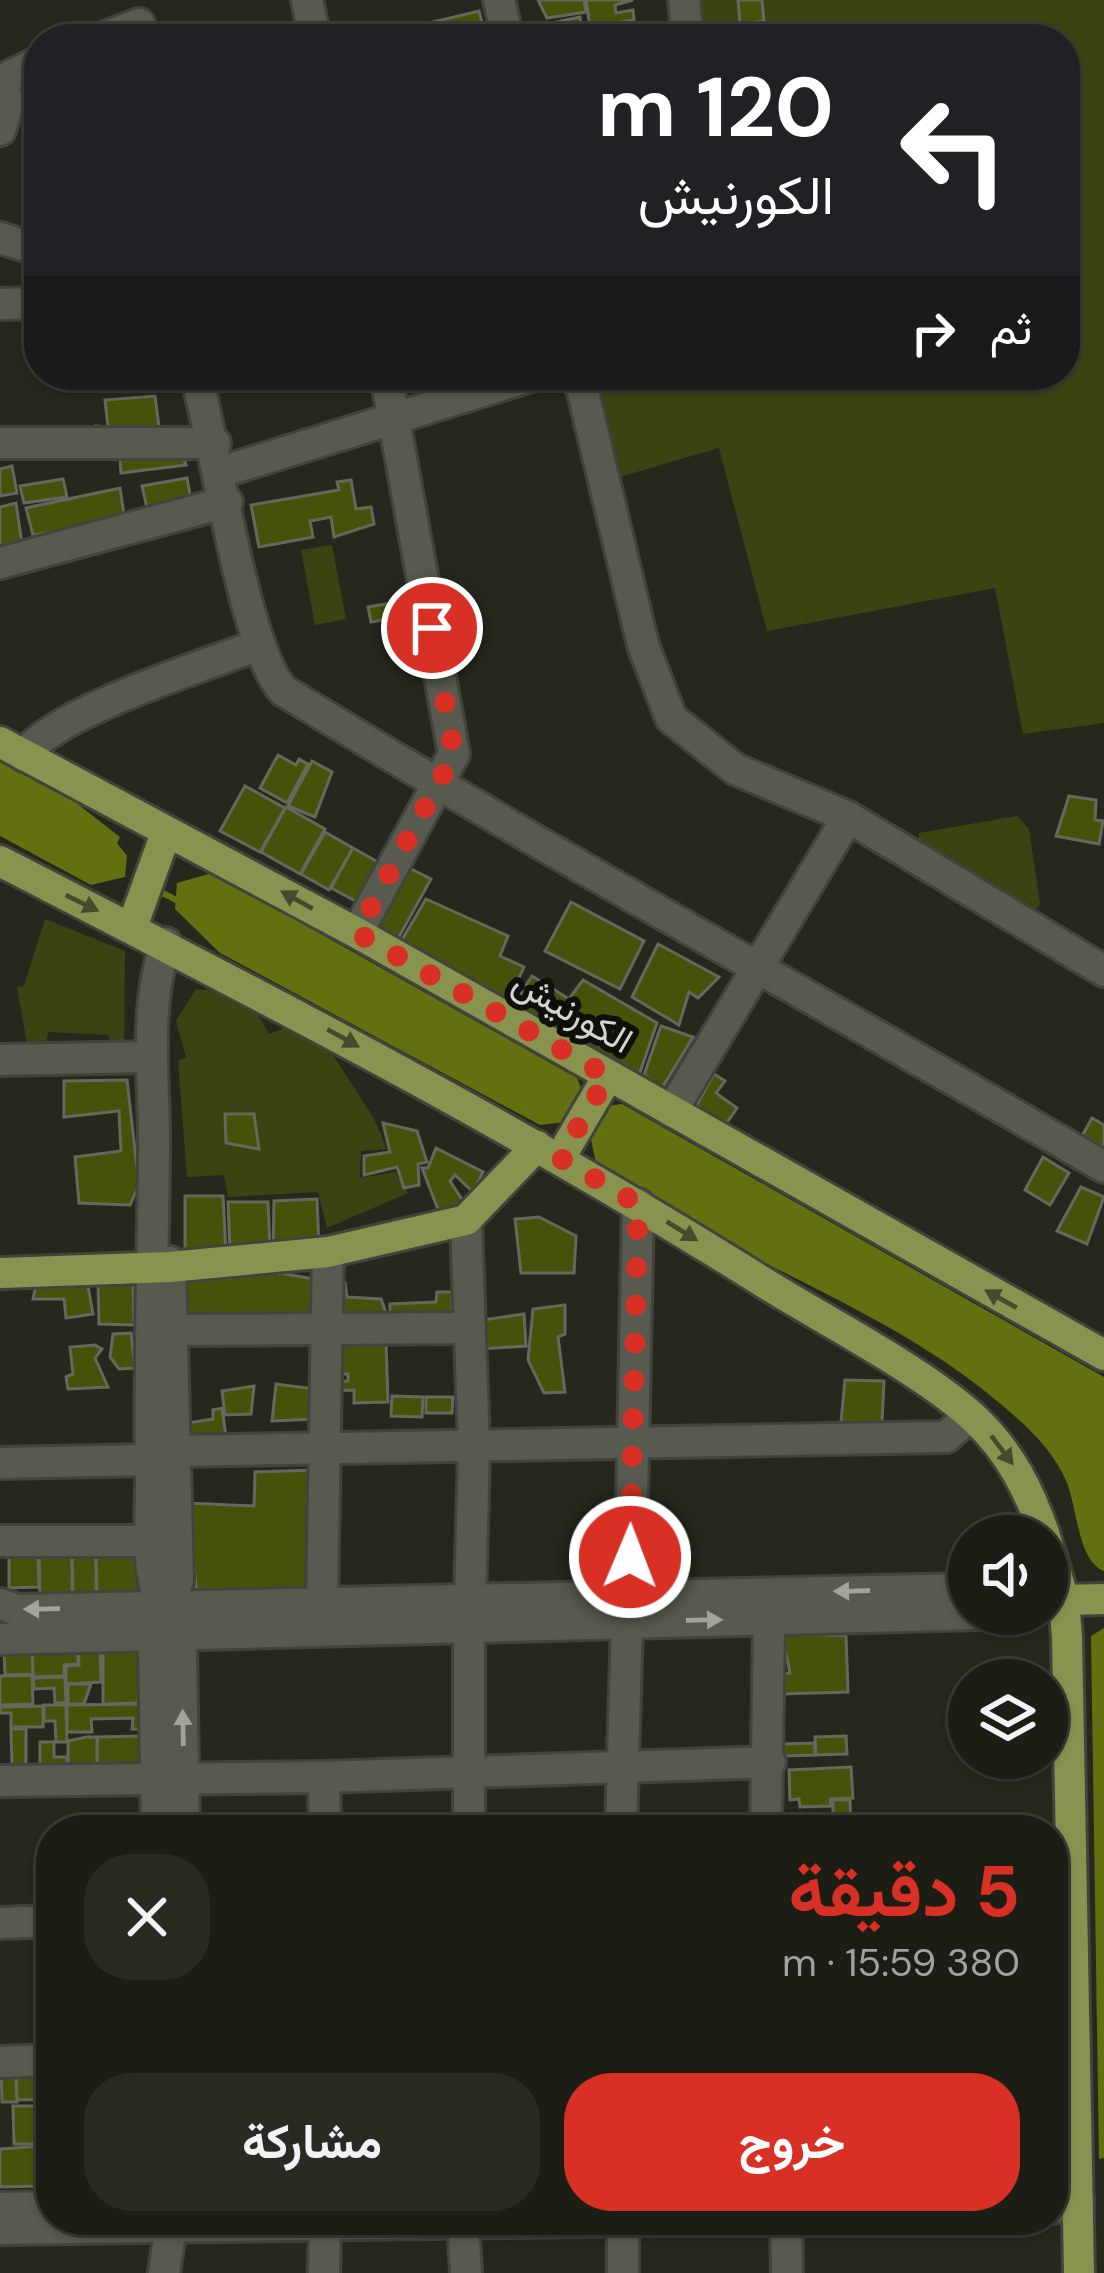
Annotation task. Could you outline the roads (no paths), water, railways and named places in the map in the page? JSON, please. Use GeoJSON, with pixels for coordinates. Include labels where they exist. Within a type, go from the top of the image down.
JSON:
{"type":"FeatureCollection","features":[{"type":"Feature","properties":{"kind":"main road","name":"الكورنيش"},"geometry":{"type":"LineString","coordinates":[[12,749],[163,843],[357,933],[604,1083],[671,1112],[1104,1355]]}},
{"type":"Feature","properties":{"kind":"main road"},"geometry":{"type":"LineString","coordinates":[[134,921],[163,843]]}},
{"type":"Feature","properties":{"kind":"main road"},"geometry":{"type":"LineString","coordinates":[[0,861],[134,921],[166,944],[555,1149],[971,1415],[1013,1465],[1035,1515]]}},
{"type":"Feature","properties":{"kind":"main road"},"geometry":{"type":"LineString","coordinates":[[0,1273],[328,1252],[466,1220],[555,1149],[604,1083]]}},
{"type":"Feature","properties":{"kind":"main road"},"geometry":{"type":"LineString","coordinates":[[1066,1815],[1076,1600]]}},
{"type":"Feature","properties":{"kind":"main road"},"geometry":{"type":"LineString","coordinates":[[1068,1991],[1079,2273]]}},
{"type":"Feature","properties":{"kind":"street"},"geometry":{"type":"LineString","coordinates":[[0,82],[9,102],[0,130]]}},
{"type":"Feature","properties":{"kind":"street"},"geometry":{"type":"LineString","coordinates":[[200,390],[259,645],[272,679],[284,691],[437,785],[760,965],[1104,1167]]}},
{"type":"Feature","properties":{"kind":"street"},"geometry":{"type":"LineString","coordinates":[[357,933],[454,754],[389,390]]}},
{"type":"Feature","properties":{"kind":"street"},"geometry":{"type":"LineString","coordinates":[[0,563],[221,472],[486,390]]}},
{"type":"Feature","properties":{"kind":"street"},"geometry":{"type":"LineString","coordinates":[[583,390],[643,645],[671,718],[735,770],[848,817],[1104,971]]}},
{"type":"Feature","properties":{"kind":"street"},"geometry":{"type":"LineString","coordinates":[[0,442],[221,472]]}},
{"type":"Feature","properties":{"kind":"street"},"geometry":{"type":"LineString","coordinates":[[12,749],[259,645]]}},
{"type":"Feature","properties":{"kind":"street"},"geometry":{"type":"LineString","coordinates":[[671,1112],[848,817]]}},
{"type":"Feature","properties":{"kind":"street"},"geometry":{"type":"LineString","coordinates":[[166,944],[159,989],[149,1014],[164,1455],[178,1580],[166,1619]]}},
{"type":"Feature","properties":{"kind":"street"},"geometry":{"type":"LineString","coordinates":[[159,989],[170,1015],[160,1266],[172,1330],[164,1455],[152,1541],[154,1581],[181,1646],[170,1777],[161,1815]]}},
{"type":"Feature","properties":{"kind":"street"},"geometry":{"type":"LineString","coordinates":[[0,1060],[151,1057]]}},
{"type":"Feature","properties":{"kind":"street"},"geometry":{"type":"LineString","coordinates":[[621,1815],[638,1204]]}},
{"type":"Feature","properties":{"kind":"street"},"geometry":{"type":"LineString","coordinates":[[466,1220],[474,1448],[469,1815]]}},
{"type":"Feature","properties":{"kind":"street"},"geometry":{"type":"LineString","coordinates":[[322,1605],[328,1252]]}},
{"type":"Feature","properties":{"kind":"street"},"geometry":{"type":"LineString","coordinates":[[172,1330],[470,1328]]}},
{"type":"Feature","properties":{"kind":"street"},"geometry":{"type":"LineString","coordinates":[[0,1463],[325,1449],[946,1437],[971,1415]]}},
{"type":"Feature","properties":{"kind":"street"},"geometry":{"type":"LineString","coordinates":[[0,1541],[152,1541]]}},
{"type":"Feature","properties":{"kind":"street"},"geometry":{"type":"LineString","coordinates":[[0,1604],[17,1610],[166,1619],[469,1614],[948,1590]]}},
{"type":"Feature","properties":{"kind":"street"},"geometry":{"type":"LineString","coordinates":[[0,1639],[322,1605],[469,1614]]}},
{"type":"Feature","properties":{"kind":"street"},"geometry":{"type":"LineString","coordinates":[[629,1607],[769,1619],[948,1615]]}},
{"type":"Feature","properties":{"kind":"street"},"geometry":{"type":"LineString","coordinates":[[767,1815],[769,1619]]}},
{"type":"Feature","properties":{"kind":"street"},"geometry":{"type":"LineString","coordinates":[[0,1781],[324,1778],[770,1762]]}},
{"type":"Feature","properties":{"kind":"street"},"geometry":{"type":"LineString","coordinates":[[170,1777],[180,1815]]}},
{"type":"Feature","properties":{"kind":"street"},"geometry":{"type":"LineString","coordinates":[[324,1778],[325,1815]]}},
{"type":"Feature","properties":{"kind":"street"},"geometry":{"type":"LineString","coordinates":[[0,1923],[36,1922]]}},
{"type":"Feature","properties":{"kind":"street"},"geometry":{"type":"LineString","coordinates":[[0,2062],[36,2061]]}},
{"type":"Feature","properties":{"kind":"street"},"geometry":{"type":"LineString","coordinates":[[0,2208],[36,2207]]}},
{"type":"Feature","properties":{"kind":"street"},"geometry":{"type":"LineString","coordinates":[[0,2229],[36,2228]]}},
{"type":"Feature","properties":{"kind":"street"},"geometry":{"type":"LineString","coordinates":[[164,2273],[169,2235]]}},
{"type":"Feature","properties":{"kind":"street"},"geometry":{"type":"LineString","coordinates":[[177,2235],[184,2273]]}},
{"type":"Feature","properties":{"kind":"street"},"geometry":{"type":"LineString","coordinates":[[324,2273],[325,2235]]}},
{"type":"Feature","properties":{"kind":"street"},"geometry":{"type":"LineString","coordinates":[[464,2235],[466,2273]]}},
{"type":"Feature","properties":{"kind":"street"},"geometry":{"type":"LineString","coordinates":[[623,2235],[623,2273]]}},
{"type":"Feature","properties":{"kind":"street"},"geometry":{"type":"LineString","coordinates":[[786,2235],[787,2273]]}},
{"type":"Feature","properties":{"kind":"waterway"},"geometry":{"type":"LineString","coordinates":[[155,889],[180,902]]}}]}
